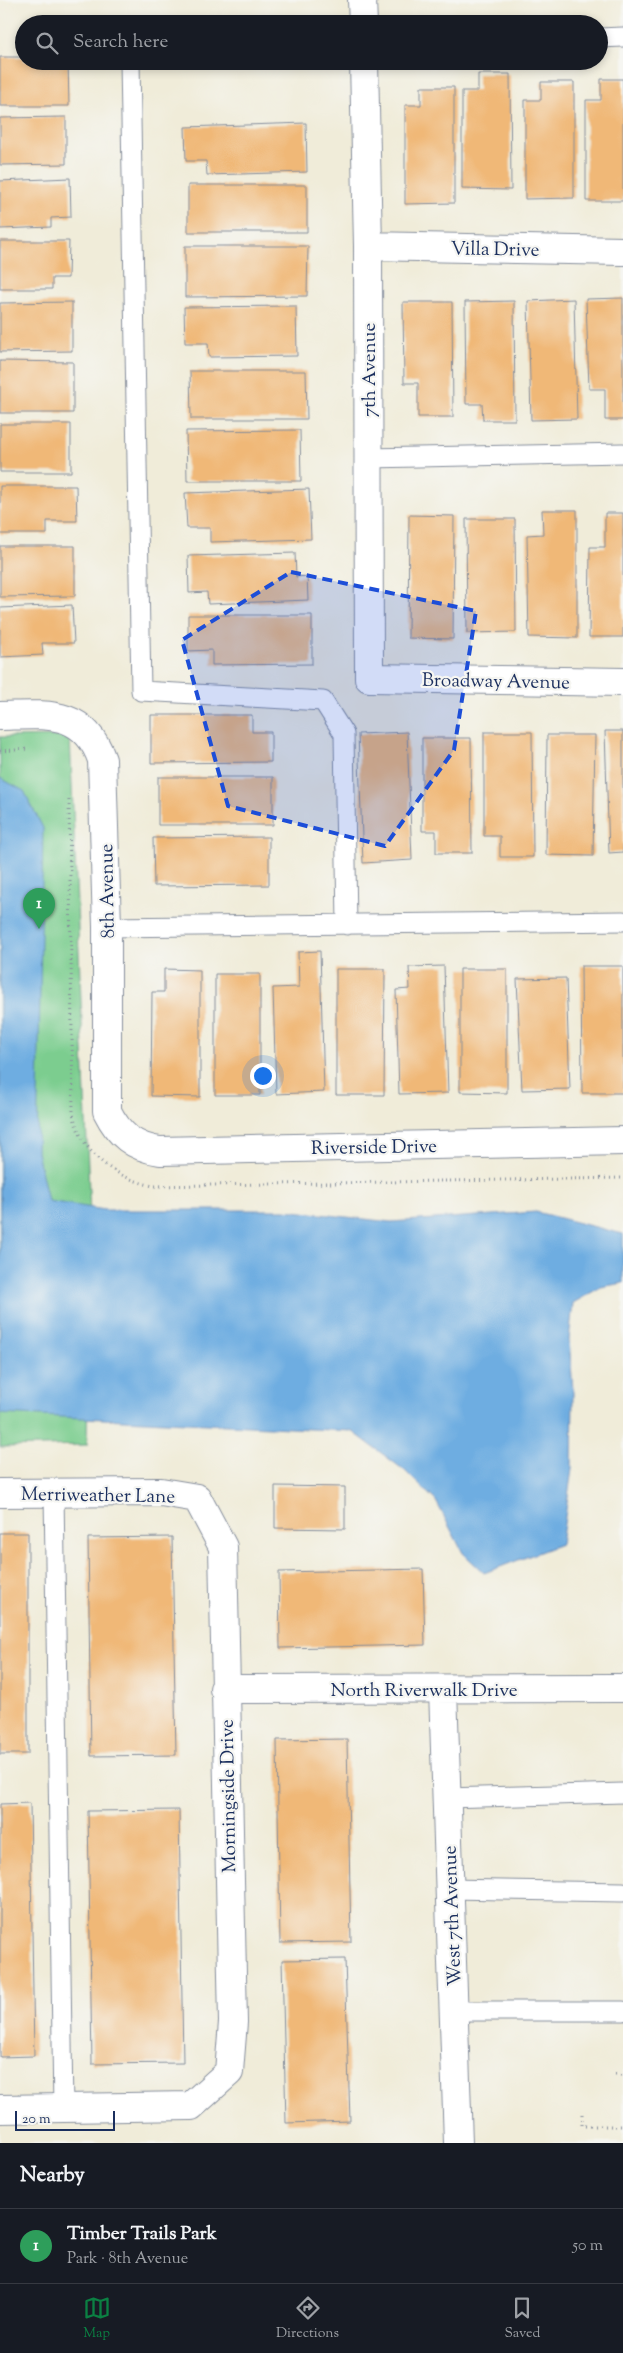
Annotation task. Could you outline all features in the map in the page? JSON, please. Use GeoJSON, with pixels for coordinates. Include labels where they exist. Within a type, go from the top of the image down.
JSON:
{"type":"FeatureCollection","features":[{"type":"Feature","properties":{"kind":"street"},"geometry":{"type":"LineString","coordinates":[[362,0],[363,15]]}},
{"type":"Feature","properties":{"kind":"street","name":"7th Avenue"},"geometry":{"type":"LineString","coordinates":[[364,70],[368,246],[369,678]]}},
{"type":"Feature","properties":{"kind":"street","name":"Villa Drive"},"geometry":{"type":"LineString","coordinates":[[368,246],[623,251]]}},
{"type":"Feature","properties":{"kind":"street","name":"Broadway Avenue"},"geometry":{"type":"LineString","coordinates":[[369,678],[623,682]]}},
{"type":"Feature","properties":{"kind":"street","name":"8th Avenue"},"geometry":{"type":"LineString","coordinates":[[0,716],[53,715],[69,720],[82,728],[98,748],[103,772],[107,927],[107,1111],[114,1125],[128,1139]]}},
{"type":"Feature","properties":{"kind":"street","name":"Riverside Drive"},"geometry":{"type":"LineString","coordinates":[[128,1139],[142,1148],[160,1151],[623,1141]]}},
{"type":"Feature","properties":{"kind":"street","name":"Merriweather Lane"},"geometry":{"type":"LineString","coordinates":[[0,1493],[162,1492],[197,1498],[210,1522]]}},
{"type":"Feature","properties":{"kind":"street","name":"Morningside Drive"},"geometry":{"type":"LineString","coordinates":[[64,2109],[191,2106],[228,2072],[233,2022],[224,1690],[223,1547],[210,1522]]}},
{"type":"Feature","properties":{"kind":"street","name":"North Riverwalk Drive"},"geometry":{"type":"LineString","coordinates":[[224,1690],[623,1688]]}},
{"type":"Feature","properties":{"kind":"street","name":"West 7th Avenue"},"geometry":{"type":"LineString","coordinates":[[443,1689],[458,2143]]}},
{"type":"Feature","properties":{"kind":"street"},"geometry":{"type":"LineString","coordinates":[[0,2109],[64,2109]]}},
{"type":"Feature","properties":{"kind":"lane"},"geometry":{"type":"LineString","coordinates":[[608,38],[623,37]]}},
{"type":"Feature","properties":{"kind":"lane"},"geometry":{"type":"LineString","coordinates":[[130,70],[141,691],[323,701],[344,734],[347,925]]}},
{"type":"Feature","properties":{"kind":"lane"},"geometry":{"type":"LineString","coordinates":[[369,458],[623,454]]}},
{"type":"Feature","properties":{"kind":"lane"},"geometry":{"type":"LineString","coordinates":[[107,927],[623,921]]}},
{"type":"Feature","properties":{"kind":"lane"},"geometry":{"type":"LineString","coordinates":[[54,1493],[64,2109]]}},
{"type":"Feature","properties":{"kind":"lane"},"geometry":{"type":"LineString","coordinates":[[446,1798],[623,1793]]}},
{"type":"Feature","properties":{"kind":"lane"},"geometry":{"type":"LineString","coordinates":[[450,1889],[623,1892]]}},
{"type":"Feature","properties":{"kind":"lane"},"geometry":{"type":"LineString","coordinates":[[454,2012],[623,2011]]}},
{"type":"Feature","properties":{"kind":"path"},"geometry":{"type":"LineString","coordinates":[[0,751],[37,748]]}},
{"type":"Feature","properties":{"kind":"path"},"geometry":{"type":"LineString","coordinates":[[69,798],[73,1113],[76,1128],[99,1160],[116,1173],[131,1181],[153,1186],[623,1178]]}},
{"type":"Feature","properties":{"kind":"path"},"geometry":{"type":"LineString","coordinates":[[615,2074],[623,2074]]}},
{"type":"Feature","properties":{"kind":"path"},"geometry":{"type":"LineString","coordinates":[[582,2114],[582,2126],[623,2126]]}},
{"type":"Feature","properties":{"kind":"highlighted area"},"geometry":{"type":"Polygon","coordinates":[[[291,572],[476,611],[454,750],[385,846],[228,806],[182,640],[291,572]]]}},
{"type":"Feature","properties":{"kind":"green space"},"geometry":{"type":"Polygon","coordinates":[[[70,736],[90,1215],[87,1445],[0,1447],[0,737],[70,736]]]}},
{"type":"Feature","properties":{"kind":"water"},"geometry":{"type":"Polygon","coordinates":[[[0,778],[24,791],[43,828],[37,1152],[48,1201],[105,1210],[285,1210],[391,1222],[536,1212],[623,1234],[623,1283],[601,1287],[573,1303],[569,1340],[573,1390],[572,1469],[561,1544],[484,1573],[463,1553],[436,1501],[404,1470],[352,1431],[0,1414],[0,778]]]}},
{"type":"Feature","properties":{"kind":"building"},"geometry":{"type":"Polygon","coordinates":[[[0,57],[15,57],[15,70],[68,70],[69,106],[0,106],[0,57]]]}},
{"type":"Feature","properties":{"kind":"building"},"geometry":{"type":"Polygon","coordinates":[[[478,74],[510,74],[511,190],[462,189],[462,91],[478,91],[478,74]]]}},
{"type":"Feature","properties":{"kind":"building"},"geometry":{"type":"Polygon","coordinates":[[[601,79],[623,79],[623,201],[586,201],[586,100],[601,100],[601,79]]]}},
{"type":"Feature","properties":{"kind":"building"},"geometry":{"type":"Polygon","coordinates":[[[541,82],[574,82],[574,198],[525,199],[525,100],[541,100],[541,82]]]}},
{"type":"Feature","properties":{"kind":"building"},"geometry":{"type":"Polygon","coordinates":[[[421,87],[454,87],[454,203],[405,204],[405,105],[421,105],[421,87]]]}},
{"type":"Feature","properties":{"kind":"building"},"geometry":{"type":"Polygon","coordinates":[[[66,117],[66,164],[0,165],[0,118],[66,117]]]}},
{"type":"Feature","properties":{"kind":"building"},"geometry":{"type":"Polygon","coordinates":[[[306,123],[307,172],[207,175],[206,161],[186,161],[185,127],[306,123]]]}},
{"type":"Feature","properties":{"kind":"building"},"geometry":{"type":"Polygon","coordinates":[[[70,178],[71,217],[51,218],[51,227],[0,229],[0,181],[70,178]]]}},
{"type":"Feature","properties":{"kind":"building"},"geometry":{"type":"Polygon","coordinates":[[[188,185],[307,185],[307,232],[188,232],[188,185]]]}},
{"type":"Feature","properties":{"kind":"building"},"geometry":{"type":"Polygon","coordinates":[[[0,241],[69,241],[68,278],[52,278],[52,289],[0,289],[0,241]]]}},
{"type":"Feature","properties":{"kind":"building"},"geometry":{"type":"Polygon","coordinates":[[[185,246],[308,246],[307,296],[185,297],[185,246]]]}},
{"type":"Feature","properties":{"kind":"building"},"geometry":{"type":"Polygon","coordinates":[[[623,298],[623,420],[605,420],[605,389],[589,389],[586,299],[623,298]]]}},
{"type":"Feature","properties":{"kind":"building"},"geometry":{"type":"Polygon","coordinates":[[[574,299],[577,419],[531,420],[528,301],[574,299]]]}},
{"type":"Feature","properties":{"kind":"building"},"geometry":{"type":"Polygon","coordinates":[[[514,301],[515,420],[483,420],[482,404],[466,404],[465,302],[514,301]]]}},
{"type":"Feature","properties":{"kind":"building"},"geometry":{"type":"Polygon","coordinates":[[[72,302],[72,351],[0,352],[0,303],[72,302]]]}},
{"type":"Feature","properties":{"kind":"building"},"geometry":{"type":"Polygon","coordinates":[[[403,302],[452,302],[453,417],[418,417],[418,383],[404,383],[403,302]]]}},
{"type":"Feature","properties":{"kind":"building"},"geometry":{"type":"Polygon","coordinates":[[[296,306],[297,356],[209,357],[208,343],[185,343],[184,307],[296,306]]]}},
{"type":"Feature","properties":{"kind":"building"},"geometry":{"type":"Polygon","coordinates":[[[0,361],[73,362],[73,413],[0,413],[0,361]]]}},
{"type":"Feature","properties":{"kind":"building"},"geometry":{"type":"Polygon","coordinates":[[[190,371],[306,371],[307,419],[191,419],[190,371]]]}},
{"type":"Feature","properties":{"kind":"building"},"geometry":{"type":"Polygon","coordinates":[[[0,424],[71,424],[71,472],[0,472],[0,424]]]}},
{"type":"Feature","properties":{"kind":"building"},"geometry":{"type":"Polygon","coordinates":[[[300,430],[301,481],[187,481],[186,431],[300,430]]]}},
{"type":"Feature","properties":{"kind":"building"},"geometry":{"type":"Polygon","coordinates":[[[0,486],[76,486],[77,521],[47,521],[47,534],[0,534],[0,486]]]}},
{"type":"Feature","properties":{"kind":"building"},"geometry":{"type":"Polygon","coordinates":[[[309,489],[311,539],[210,542],[210,528],[187,528],[185,493],[309,489]]]}},
{"type":"Feature","properties":{"kind":"building"},"geometry":{"type":"Polygon","coordinates":[[[542,510],[577,510],[577,638],[529,637],[527,535],[543,534],[542,510]]]}},
{"type":"Feature","properties":{"kind":"building"},"geometry":{"type":"Polygon","coordinates":[[[605,513],[623,513],[623,637],[589,637],[590,547],[605,547],[605,513]]]}},
{"type":"Feature","properties":{"kind":"building"},"geometry":{"type":"Polygon","coordinates":[[[409,515],[454,516],[453,639],[408,638],[409,515]]]}},
{"type":"Feature","properties":{"kind":"building"},"geometry":{"type":"Polygon","coordinates":[[[466,519],[515,519],[516,632],[467,633],[466,519]]]}},
{"type":"Feature","properties":{"kind":"building"},"geometry":{"type":"Polygon","coordinates":[[[0,546],[75,546],[75,596],[0,597],[0,546]]]}},
{"type":"Feature","properties":{"kind":"building"},"geometry":{"type":"Polygon","coordinates":[[[295,553],[296,577],[307,576],[308,600],[208,604],[207,592],[189,593],[188,556],[295,553]]]}},
{"type":"Feature","properties":{"kind":"building"},"geometry":{"type":"Polygon","coordinates":[[[72,605],[74,643],[42,643],[43,655],[0,657],[0,608],[72,605]]]}},
{"type":"Feature","properties":{"kind":"building"},"geometry":{"type":"Polygon","coordinates":[[[188,615],[312,615],[312,664],[212,665],[212,650],[188,651],[188,615]]]}},
{"type":"Feature","properties":{"kind":"building"},"geometry":{"type":"Polygon","coordinates":[[[151,715],[252,715],[252,732],[271,732],[271,762],[151,763],[151,715]]]}},
{"type":"Feature","properties":{"kind":"building"},"geometry":{"type":"Polygon","coordinates":[[[605,731],[623,731],[623,852],[609,853],[605,731]]]}},
{"type":"Feature","properties":{"kind":"building"},"geometry":{"type":"Polygon","coordinates":[[[407,732],[412,860],[363,863],[358,734],[407,732]]]}},
{"type":"Feature","properties":{"kind":"building"},"geometry":{"type":"Polygon","coordinates":[[[484,732],[532,732],[533,857],[500,857],[500,836],[484,836],[484,732]]]}},
{"type":"Feature","properties":{"kind":"building"},"geometry":{"type":"Polygon","coordinates":[[[547,735],[595,735],[593,856],[546,855],[547,735]]]}},
{"type":"Feature","properties":{"kind":"building"},"geometry":{"type":"Polygon","coordinates":[[[422,738],[471,738],[472,853],[436,853],[436,831],[422,831],[422,738]]]}},
{"type":"Feature","properties":{"kind":"building"},"geometry":{"type":"Polygon","coordinates":[[[158,777],[273,777],[273,825],[158,825],[158,777]]]}},
{"type":"Feature","properties":{"kind":"building"},"geometry":{"type":"Polygon","coordinates":[[[269,837],[269,885],[154,886],[153,838],[269,837]]]}},
{"type":"Feature","properties":{"kind":"building"},"geometry":{"type":"Polygon","coordinates":[[[320,951],[324,1092],[276,1094],[273,988],[299,987],[298,952],[320,951]]]}},
{"type":"Feature","properties":{"kind":"building"},"geometry":{"type":"Polygon","coordinates":[[[444,966],[448,1093],[399,1094],[396,990],[410,989],[409,967],[444,966]]]}},
{"type":"Feature","properties":{"kind":"building"},"geometry":{"type":"Polygon","coordinates":[[[581,966],[623,966],[623,1093],[582,1093],[581,966]]]}},
{"type":"Feature","properties":{"kind":"building"},"geometry":{"type":"Polygon","coordinates":[[[164,969],[200,970],[200,1097],[151,1096],[152,992],[164,992],[164,969]]]}},
{"type":"Feature","properties":{"kind":"building"},"geometry":{"type":"Polygon","coordinates":[[[336,969],[385,969],[384,1095],[336,1095],[336,969]]]}},
{"type":"Feature","properties":{"kind":"building"},"geometry":{"type":"Polygon","coordinates":[[[460,969],[507,969],[507,1093],[460,1092],[460,969]]]}},
{"type":"Feature","properties":{"kind":"building"},"geometry":{"type":"Polygon","coordinates":[[[215,974],[260,974],[260,1095],[215,1095],[215,974]]]}},
{"type":"Feature","properties":{"kind":"building"},"geometry":{"type":"Polygon","coordinates":[[[566,978],[570,1089],[522,1090],[517,979],[566,978]]]}},
{"type":"Feature","properties":{"kind":"building"},"geometry":{"type":"Polygon","coordinates":[[[275,1486],[345,1487],[345,1529],[275,1528],[275,1486]]]}},
{"type":"Feature","properties":{"kind":"building"},"geometry":{"type":"Polygon","coordinates":[[[0,1533],[28,1533],[28,1754],[0,1754],[0,1533]]]}},
{"type":"Feature","properties":{"kind":"building"},"geometry":{"type":"Polygon","coordinates":[[[172,1537],[176,1755],[91,1756],[88,1538],[172,1537]]]}},
{"type":"Feature","properties":{"kind":"building"},"geometry":{"type":"Polygon","coordinates":[[[423,1569],[425,1645],[280,1648],[279,1572],[423,1569]]]}},
{"type":"Feature","properties":{"kind":"building"},"geometry":{"type":"Polygon","coordinates":[[[347,1739],[351,1942],[280,1943],[277,1740],[347,1739]]]}},
{"type":"Feature","properties":{"kind":"building"},"geometry":{"type":"Polygon","coordinates":[[[30,1803],[34,2056],[0,2057],[0,1804],[30,1803]]]}},
{"type":"Feature","properties":{"kind":"building"},"geometry":{"type":"Polygon","coordinates":[[[179,1810],[183,2063],[92,2064],[88,1811],[179,1810]]]}},
{"type":"Feature","properties":{"kind":"building"},"geometry":{"type":"Polygon","coordinates":[[[345,1959],[350,2121],[286,2123],[282,1960],[345,1959]]]}},
{"type":"Feature","properties":{"kind":"place","name":"Timber Trails Park"},"geometry":{"type":"Point","coordinates":[39,929]}}]}
